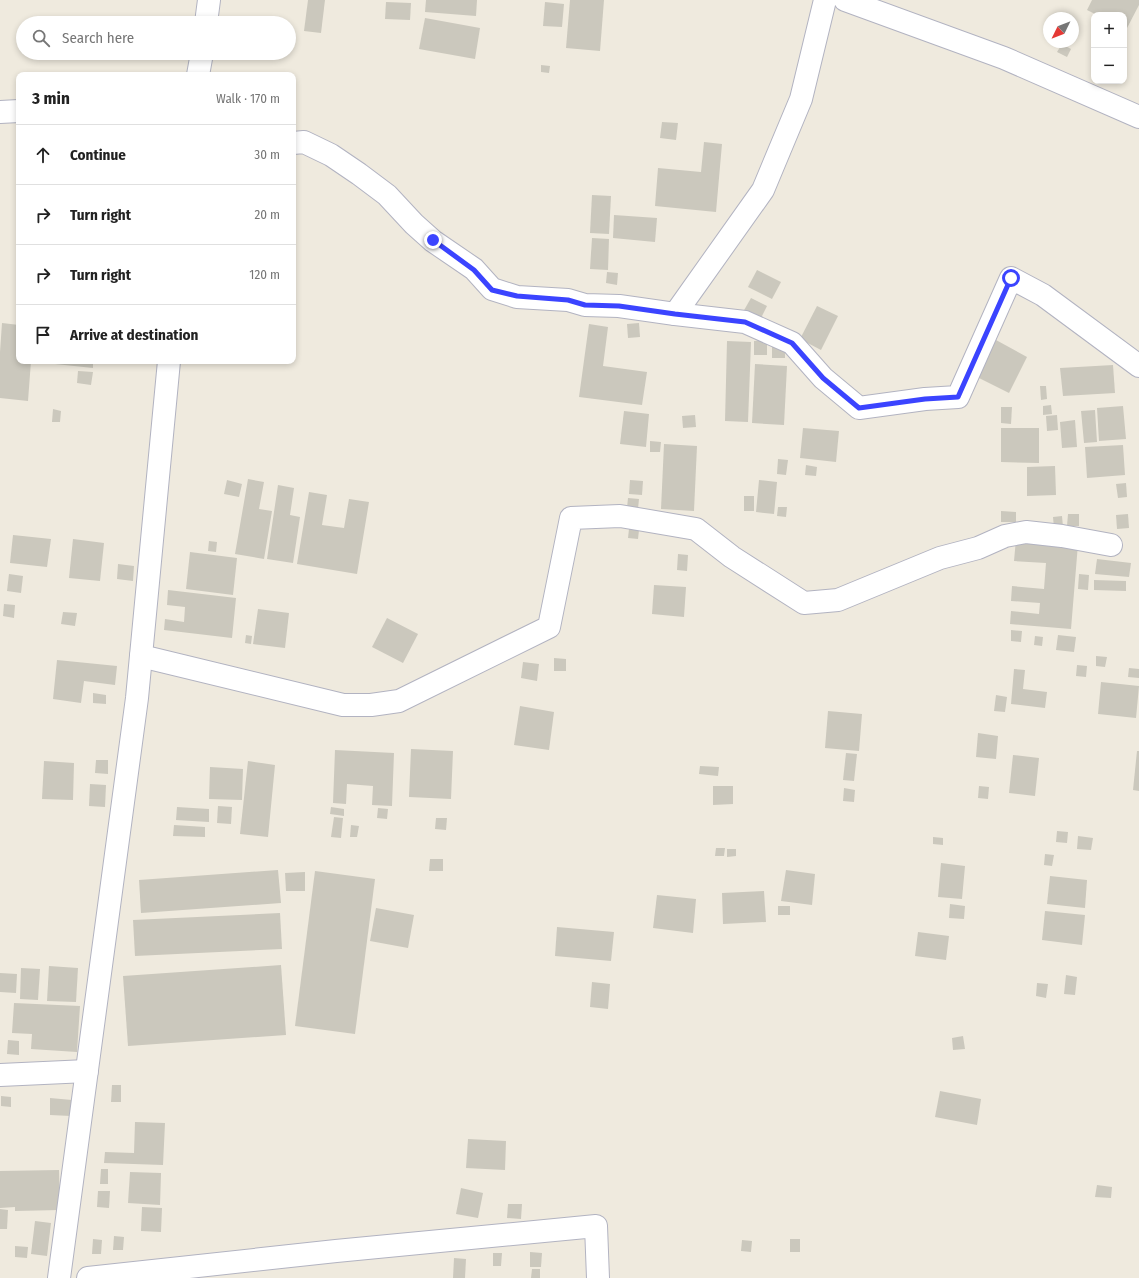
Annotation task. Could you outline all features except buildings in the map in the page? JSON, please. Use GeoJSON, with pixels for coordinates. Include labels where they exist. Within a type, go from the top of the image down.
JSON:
{"type":"FeatureCollection","features":[{"type":"Feature","properties":{"kind":"street"},"geometry":{"type":"LineString","coordinates":[[207,16],[209,0]]}},
{"type":"Feature","properties":{"kind":"street"},"geometry":{"type":"LineString","coordinates":[[675,314],[763,190],[801,99],[825,0]]}},
{"type":"Feature","properties":{"kind":"street"},"geometry":{"type":"LineString","coordinates":[[844,0],[1004,58],[1139,117]]}},
{"type":"Feature","properties":{"kind":"street"},"geometry":{"type":"LineString","coordinates":[[199,72],[201,60]]}},
{"type":"Feature","properties":{"kind":"street"},"geometry":{"type":"LineString","coordinates":[[0,112],[16,111]]}},
{"type":"Feature","properties":{"kind":"street"},"geometry":{"type":"LineString","coordinates":[[296,143],[304,142],[331,154],[387,195],[414,224],[474,270],[492,290],[517,296],[561,299],[585,305],[619,306],[745,322],[792,343],[823,378],[859,408],[925,399],[958,397],[1011,278],[1043,295],[1139,366]]}},
{"type":"Feature","properties":{"kind":"street"},"geometry":{"type":"LineString","coordinates":[[59,1278],[136,706],[169,364]]}},
{"type":"Feature","properties":{"kind":"street"},"geometry":{"type":"LineString","coordinates":[[141,656],[343,706],[371,705],[399,700],[549,627],[571,518],[620,516],[696,529],[732,557],[804,603],[838,600],[940,558],[978,548],[1005,536],[1026,532],[1062,536],[1111,545]]}},
{"type":"Feature","properties":{"kind":"street"},"geometry":{"type":"LineString","coordinates":[[0,1075],[87,1071]]}},
{"type":"Feature","properties":{"kind":"street"},"geometry":{"type":"LineString","coordinates":[[88,1278],[336,1251],[596,1226],[598,1278]]}},
{"type":"Feature","properties":{"kind":"route"},"geometry":{"type":"LineString","coordinates":[[433,240],[474,270],[492,290],[517,296],[568,300],[585,305],[619,306],[745,322],[792,343],[823,378],[859,408],[925,399],[958,397],[1011,278]]}}]}
